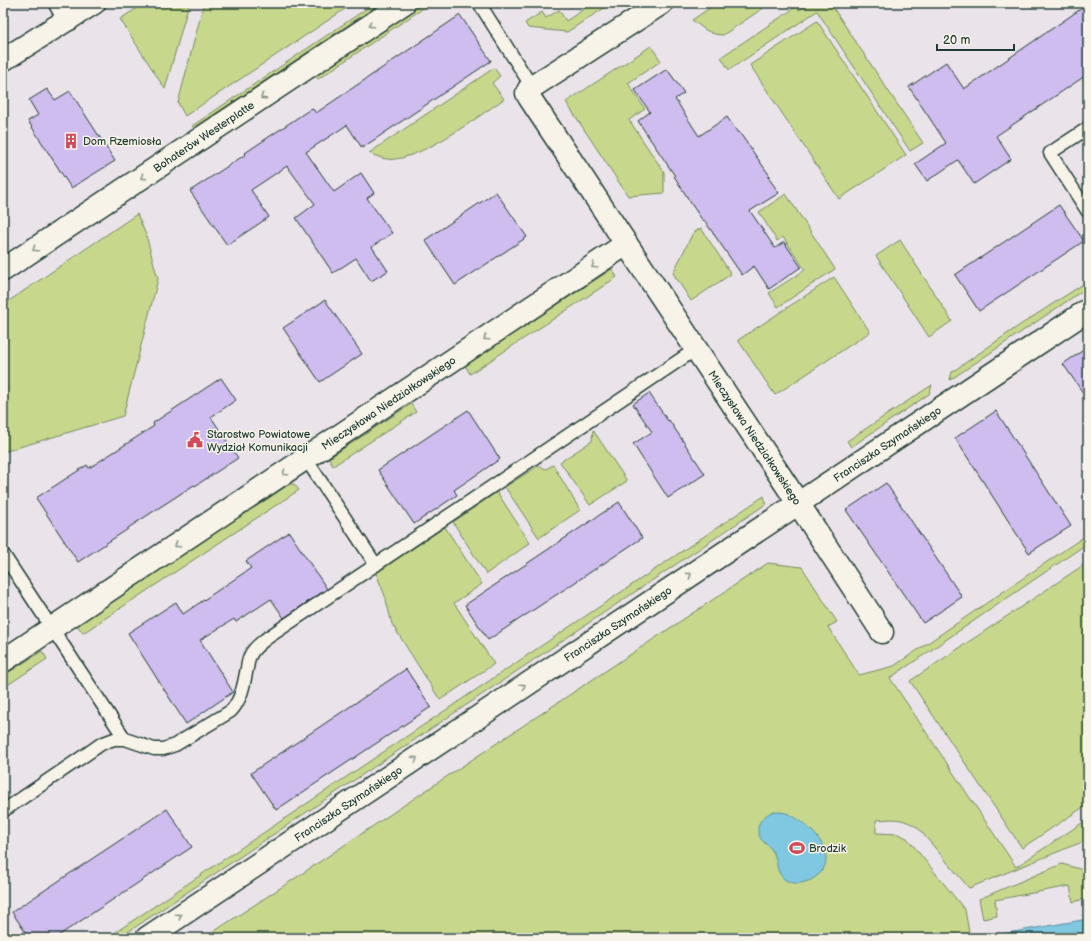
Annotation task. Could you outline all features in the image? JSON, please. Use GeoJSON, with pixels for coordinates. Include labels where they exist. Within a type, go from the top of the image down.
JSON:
{"type":"FeatureCollection","features":[{"type":"Feature","properties":{"kind":"street"},"geometry":{"type":"LineString","coordinates":[[3,60],[64,11],[94,3]]}},
{"type":"Feature","properties":{"kind":"street","name":"Bohaterów Westerplatte"},"geometry":{"type":"LineString","coordinates":[[3,270],[404,3]]}},
{"type":"Feature","properties":{"kind":"street"},"geometry":{"type":"LineString","coordinates":[[532,87],[662,3]]}},
{"type":"Feature","properties":{"kind":"street","name":"Mieczysława Niedziałkowskiego"},"geometry":{"type":"LineString","coordinates":[[532,87],[527,93],[531,101],[882,632]]}},
{"type":"Feature","properties":{"kind":"street","name":"Mieczysława Niedziałkowskiego"},"geometry":{"type":"LineString","coordinates":[[3,661],[626,244]]}},
{"type":"Feature","properties":{"kind":"street","name":"Franciszka Szymańskiego"},"geometry":{"type":"LineString","coordinates":[[147,938],[1088,310]]}},
{"type":"Feature","properties":{"kind":"lane"},"geometry":{"type":"LineString","coordinates":[[479,3],[532,87]]}},
{"type":"Feature","properties":{"kind":"lane"},"geometry":{"type":"LineString","coordinates":[[1088,128],[1050,153],[1088,212]]}},
{"type":"Feature","properties":{"kind":"lane"},"geometry":{"type":"LineString","coordinates":[[3,811],[101,744],[114,739],[125,739],[154,749],[163,749],[175,744],[236,706],[243,686],[250,656],[255,648],[267,638],[696,349]]}},
{"type":"Feature","properties":{"kind":"lane"},"geometry":{"type":"LineString","coordinates":[[306,459],[376,565]]}},
{"type":"Feature","properties":{"kind":"lane"},"geometry":{"type":"LineString","coordinates":[[3,554],[125,739]]}},
{"type":"Feature","properties":{"kind":"green space"},"geometry":{"type":"Polygon","coordinates":[[[145,3],[189,3],[165,89],[120,19],[145,3]]]}},
{"type":"Feature","properties":{"kind":"green space"},"geometry":{"type":"Polygon","coordinates":[[[204,3],[354,3],[185,116],[178,103],[204,3]]]}},
{"type":"Feature","properties":{"kind":"green space"},"geometry":{"type":"Polygon","coordinates":[[[375,3],[381,3],[194,128],[192,126],[375,3]]]}},
{"type":"Feature","properties":{"kind":"green space"},"geometry":{"type":"Polygon","coordinates":[[[424,3],[431,3],[318,79],[315,76],[424,3]]]}},
{"type":"Feature","properties":{"kind":"green space"},"geometry":{"type":"Polygon","coordinates":[[[593,3],[612,3],[567,32],[528,28],[525,23],[542,12],[546,18],[559,10],[566,21],[593,3]]]}},
{"type":"Feature","properties":{"kind":"green space"},"geometry":{"type":"Polygon","coordinates":[[[717,3],[767,3],[762,9],[723,35],[718,35],[703,28],[692,20],[717,3]]]}},
{"type":"Feature","properties":{"kind":"green space"},"geometry":{"type":"Polygon","coordinates":[[[809,3],[830,3],[923,143],[910,151],[817,11],[729,70],[721,57],[796,7],[799,10],[809,3]]]}},
{"type":"Feature","properties":{"kind":"green space"},"geometry":{"type":"Polygon","coordinates":[[[817,21],[906,155],[839,199],[750,65],[817,21]]]}},
{"type":"Feature","properties":{"kind":"green space"},"geometry":{"type":"Polygon","coordinates":[[[651,46],[661,61],[628,83],[645,109],[629,120],[664,172],[664,193],[628,196],[566,102],[651,46]]]}},
{"type":"Feature","properties":{"kind":"green space"},"geometry":{"type":"Polygon","coordinates":[[[494,68],[500,76],[492,83],[504,99],[464,127],[430,147],[399,159],[386,159],[369,153],[494,68]]]}},
{"type":"Feature","properties":{"kind":"green space"},"geometry":{"type":"Polygon","coordinates":[[[786,194],[835,269],[778,307],[769,293],[805,270],[783,237],[777,241],[759,212],[786,194]]]}},
{"type":"Feature","properties":{"kind":"green space"},"geometry":{"type":"Polygon","coordinates":[[[137,214],[146,235],[158,279],[123,416],[3,452],[3,305],[137,214]]]}},
{"type":"Feature","properties":{"kind":"green space"},"geometry":{"type":"Polygon","coordinates":[[[701,228],[731,274],[691,301],[673,273],[693,233],[701,228]]]}},
{"type":"Feature","properties":{"kind":"green space"},"geometry":{"type":"Polygon","coordinates":[[[900,240],[952,321],[929,337],[876,256],[900,240]]]}},
{"type":"Feature","properties":{"kind":"green space"},"geometry":{"type":"Polygon","coordinates":[[[612,269],[617,277],[470,374],[465,365],[612,269]]]}},
{"type":"Feature","properties":{"kind":"green space"},"geometry":{"type":"Polygon","coordinates":[[[834,277],[870,332],[775,395],[738,340],[834,277]]]}},
{"type":"Feature","properties":{"kind":"green space"},"geometry":{"type":"Polygon","coordinates":[[[1088,281],[1088,287],[950,380],[952,372],[1020,325],[1088,281]]]}},
{"type":"Feature","properties":{"kind":"green space"},"geometry":{"type":"Polygon","coordinates":[[[932,385],[929,394],[851,447],[847,441],[932,385]]]}},
{"type":"Feature","properties":{"kind":"green space"},"geometry":{"type":"Polygon","coordinates":[[[411,404],[416,412],[333,466],[329,458],[411,404]]]}},
{"type":"Feature","properties":{"kind":"green space"},"geometry":{"type":"Polygon","coordinates":[[[593,430],[627,481],[590,505],[560,462],[592,441],[593,430]]]}},
{"type":"Feature","properties":{"kind":"green space"},"geometry":{"type":"Polygon","coordinates":[[[553,465],[580,510],[539,538],[505,487],[538,466],[546,469],[553,465]]]}},
{"type":"Feature","properties":{"kind":"green space"},"geometry":{"type":"Polygon","coordinates":[[[288,484],[294,484],[299,490],[83,633],[77,625],[288,484]]]}},
{"type":"Feature","properties":{"kind":"green space"},"geometry":{"type":"Polygon","coordinates":[[[497,492],[530,543],[486,574],[453,522],[497,492]]]}},
{"type":"Feature","properties":{"kind":"green space"},"geometry":{"type":"Polygon","coordinates":[[[764,496],[766,504],[119,938],[107,938],[764,496]]]}},
{"type":"Feature","properties":{"kind":"green space"},"geometry":{"type":"Polygon","coordinates":[[[445,527],[482,584],[454,603],[494,664],[440,700],[392,624],[385,596],[376,573],[445,527]]]}},
{"type":"Feature","properties":{"kind":"green space"},"geometry":{"type":"Polygon","coordinates":[[[1088,534],[1088,543],[890,678],[1016,867],[1088,819],[1088,840],[969,888],[918,828],[902,820],[876,820],[876,833],[898,834],[907,838],[965,910],[970,938],[204,938],[768,563],[802,567],[837,622],[828,627],[859,675],[894,666],[1088,534]]]}},
{"type":"Feature","properties":{"kind":"green space"},"geometry":{"type":"Polygon","coordinates":[[[1088,562],[1088,804],[1022,848],[910,681],[1088,562]]]}},
{"type":"Feature","properties":{"kind":"green space"},"geometry":{"type":"Polygon","coordinates":[[[42,651],[47,659],[3,688],[3,676],[42,651]]]}},
{"type":"Feature","properties":{"kind":"green space"},"geometry":{"type":"Polygon","coordinates":[[[1062,864],[1080,869],[1088,878],[1088,898],[1073,902],[1070,886],[995,900],[997,916],[983,919],[979,899],[1062,864]]]}},
{"type":"Feature","properties":{"kind":"water","name":"Brodzik"},"geometry":{"type":"Polygon","coordinates":[[[774,811],[786,813],[803,823],[819,839],[824,848],[826,858],[824,867],[818,875],[808,881],[803,883],[792,883],[786,881],[779,872],[776,859],[771,848],[761,839],[758,826],[766,816],[774,811]]]}},
{"type":"Feature","properties":{"kind":"water"},"geometry":{"type":"Polygon","coordinates":[[[1088,919],[1088,938],[996,938],[996,935],[1088,919]]]}},
{"type":"Feature","properties":{"kind":"building"},"geometry":{"type":"Polygon","coordinates":[[[1088,4],[1088,74],[996,136],[1011,159],[974,184],[958,160],[927,181],[915,164],[946,143],[909,87],[946,62],[964,89],[1088,4]]]}},
{"type":"Feature","properties":{"kind":"building"},"geometry":{"type":"Polygon","coordinates":[[[460,15],[491,61],[362,148],[347,125],[306,152],[334,192],[361,173],[374,193],[367,198],[392,233],[372,247],[388,271],[371,281],[356,258],[333,273],[296,218],[315,204],[287,166],[251,190],[269,217],[227,245],[190,191],[312,108],[316,113],[460,15]]]}},
{"type":"Feature","properties":{"kind":"building"},"geometry":{"type":"Polygon","coordinates":[[[667,69],[684,93],[675,99],[699,136],[727,117],[770,176],[768,177],[779,193],[750,211],[775,248],[784,242],[801,267],[769,289],[754,266],[742,275],[692,205],[675,176],[638,121],[650,112],[635,90],[667,69]]]}},
{"type":"Feature","properties":{"kind":"building","name":"Dom Rzemiosła"},"geometry":{"type":"Polygon","coordinates":[[[47,89],[55,100],[70,91],[115,161],[71,188],[28,121],[38,115],[29,100],[47,89]]]}},
{"type":"Feature","properties":{"kind":"building"},"geometry":{"type":"Polygon","coordinates":[[[496,192],[527,237],[455,285],[425,240],[496,192]]]}},
{"type":"Feature","properties":{"kind":"building"},"geometry":{"type":"Polygon","coordinates":[[[1059,205],[1084,241],[979,311],[955,275],[1059,205]]]}},
{"type":"Feature","properties":{"kind":"building"},"geometry":{"type":"Polygon","coordinates":[[[325,300],[362,354],[320,382],[283,328],[325,300]]]}},
{"type":"Feature","properties":{"kind":"building"},"geometry":{"type":"Polygon","coordinates":[[[1088,347],[1088,400],[1063,364],[1088,347]]]}},
{"type":"Feature","properties":{"kind":"building"},"geometry":{"type":"Polygon","coordinates":[[[221,378],[236,400],[211,417],[238,458],[195,486],[194,485],[78,562],[36,498],[87,465],[89,468],[154,426],[153,423],[221,378]]]}},
{"type":"Feature","properties":{"kind":"building"},"geometry":{"type":"Polygon","coordinates":[[[649,393],[705,474],[668,498],[633,444],[652,432],[633,404],[649,393]]]}},
{"type":"Feature","properties":{"kind":"building"},"geometry":{"type":"Polygon","coordinates":[[[468,410],[500,459],[454,490],[457,495],[414,524],[378,470],[468,410]]]}},
{"type":"Feature","properties":{"kind":"building"},"geometry":{"type":"Polygon","coordinates":[[[996,411],[1071,526],[1029,553],[955,438],[996,411]]]}},
{"type":"Feature","properties":{"kind":"building"},"geometry":{"type":"Polygon","coordinates":[[[886,483],[962,597],[923,623],[846,510],[886,483]]]}},
{"type":"Feature","properties":{"kind":"building"},"geometry":{"type":"Polygon","coordinates":[[[619,502],[642,538],[488,640],[465,605],[619,502]]]}},
{"type":"Feature","properties":{"kind":"building"},"geometry":{"type":"Polygon","coordinates":[[[289,532],[327,589],[284,618],[271,599],[236,622],[234,619],[200,640],[233,692],[186,724],[128,633],[176,602],[183,614],[251,568],[246,561],[289,532]]]}},
{"type":"Feature","properties":{"kind":"building"},"geometry":{"type":"Polygon","coordinates":[[[406,669],[431,707],[276,810],[251,773],[406,669]]]}},
{"type":"Feature","properties":{"kind":"building"},"geometry":{"type":"Polygon","coordinates":[[[167,809],[192,847],[55,938],[29,938],[12,912],[167,809]]]}},
{"type":"Feature","properties":{"kind":"place","name":"Dom Rzemiosła"},"geometry":{"type":"Point","coordinates":[71,141]}},
{"type":"Feature","properties":{"kind":"place","name":"Starostwo Powiatowe Wydział Komunikacji"},"geometry":{"type":"Point","coordinates":[195,440]}},
{"type":"Feature","properties":{"kind":"place","name":"Brodzik"},"geometry":{"type":"Point","coordinates":[797,848]}}]}
